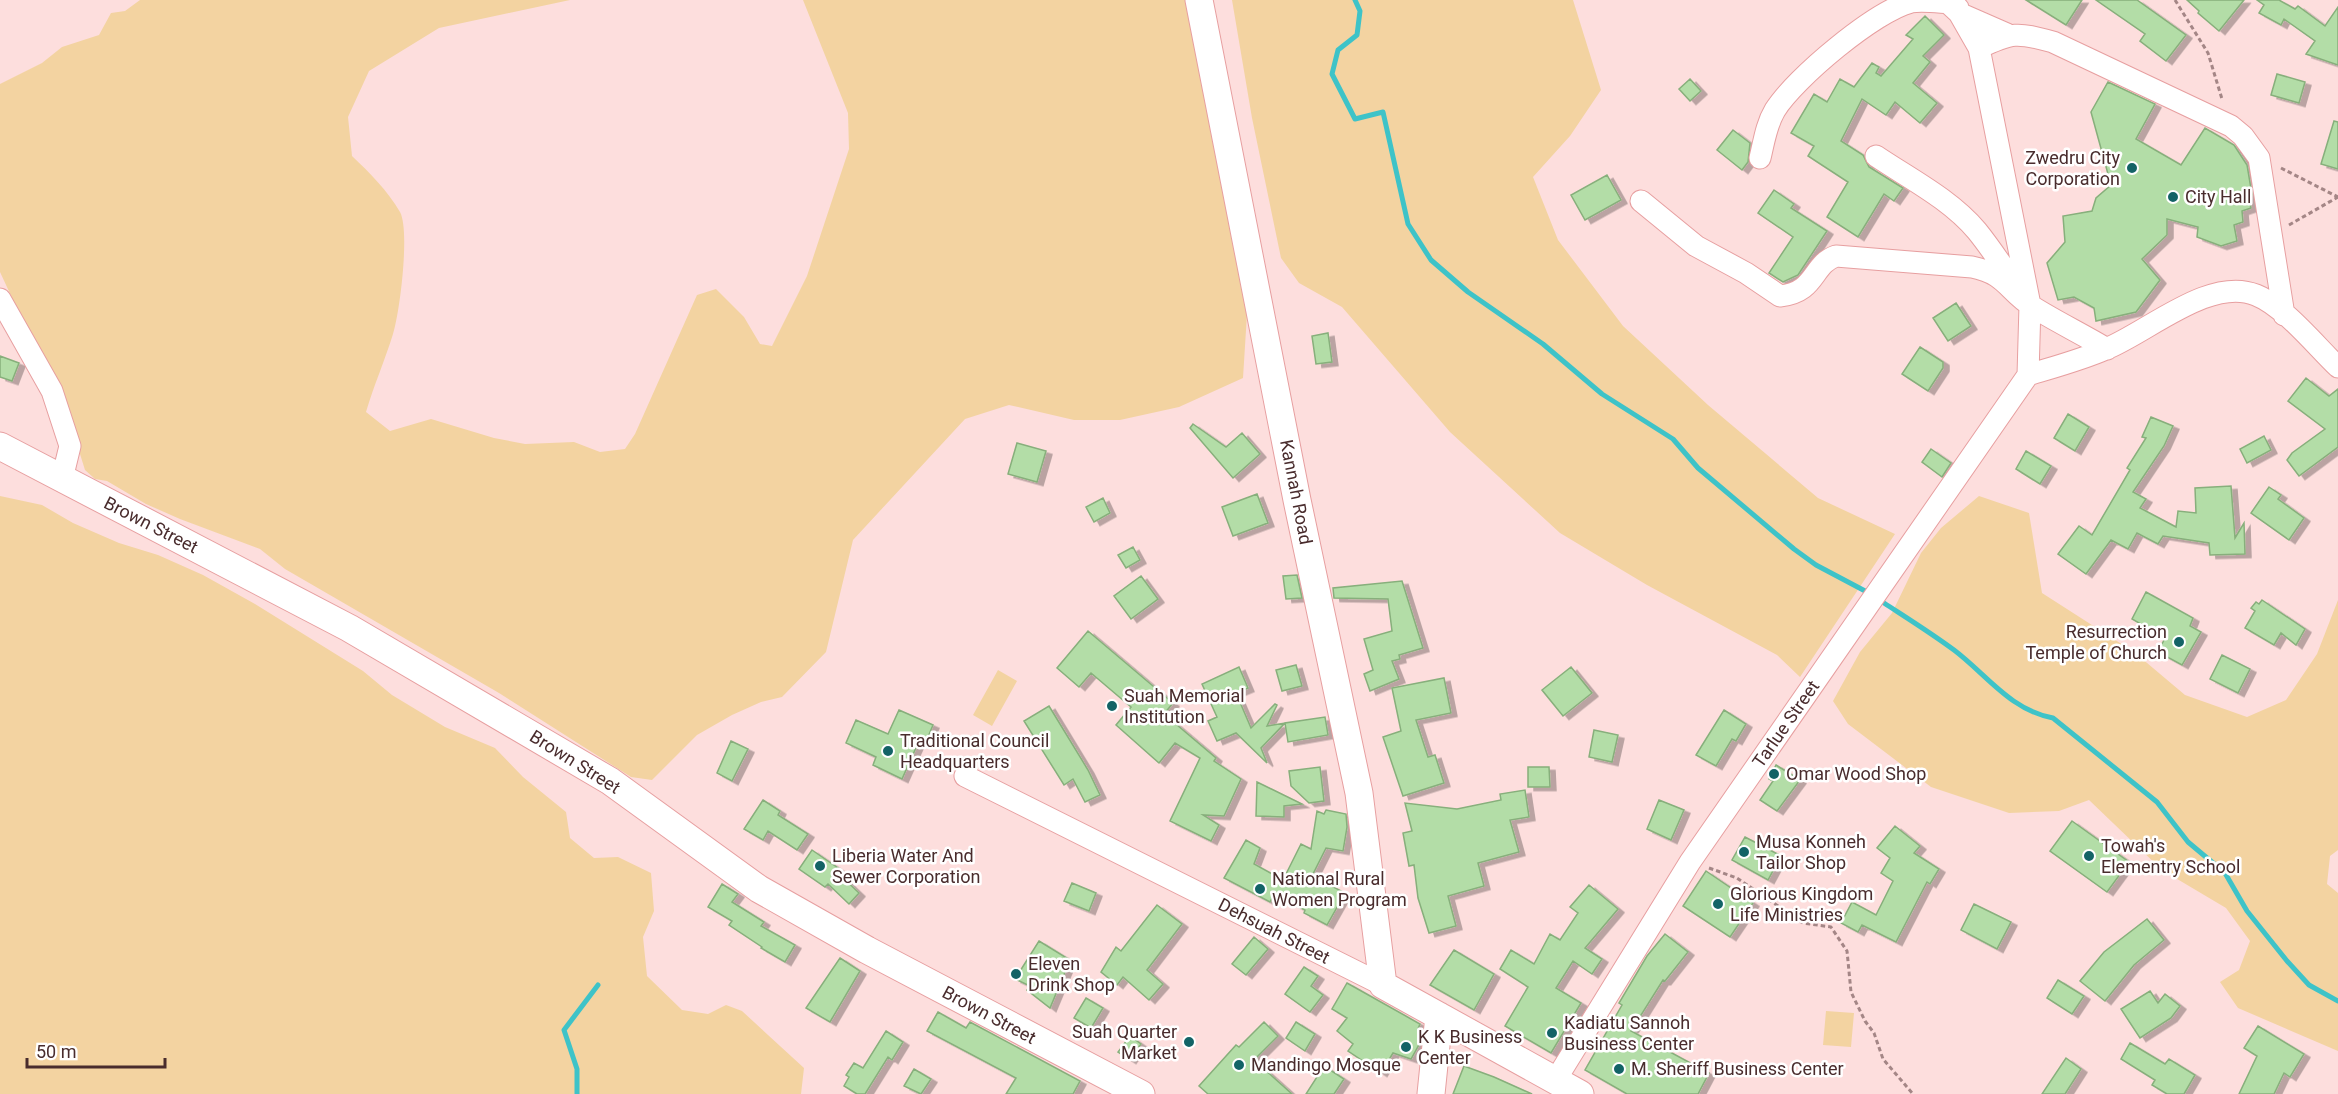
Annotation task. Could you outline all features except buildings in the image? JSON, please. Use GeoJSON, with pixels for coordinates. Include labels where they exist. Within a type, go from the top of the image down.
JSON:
{"type":"FeatureCollection","features":[{"type":"Feature","properties":{"kind":"street","name":"Kannah Road"},"geometry":{"type":"LineString","coordinates":[[1199,0],[1297,500],[1359,793],[1383,985]]}},
{"type":"Feature","properties":{"kind":"street"},"geometry":{"type":"LineString","coordinates":[[1760,158],[1767,128],[1775,111],[1783,100],[1839,46],[1866,25],[1898,6],[1914,1],[1952,4],[2007,34],[2029,35],[2053,42],[2231,126],[2243,136],[2259,158],[2284,315]]}},
{"type":"Feature","properties":{"kind":"street"},"geometry":{"type":"LineString","coordinates":[[1952,4],[1979,48],[2031,305],[2028,375],[2107,349],[2198,300],[2219,292],[2234,290],[2258,295],[2284,315],[2338,367]]}},
{"type":"Feature","properties":{"kind":"street"},"geometry":{"type":"LineString","coordinates":[[1979,48],[2007,34]]}},
{"type":"Feature","properties":{"kind":"street"},"geometry":{"type":"LineString","coordinates":[[1876,156],[1934,194],[1976,230],[2031,305]]}},
{"type":"Feature","properties":{"kind":"street"},"geometry":{"type":"LineString","coordinates":[[1641,201],[1696,246],[1746,273],[1780,296],[1802,291],[1827,262],[1836,256],[1950,264],[1988,270],[2003,279],[2031,305],[2107,349]]}},
{"type":"Feature","properties":{"kind":"street"},"geometry":{"type":"LineString","coordinates":[[0,299],[52,391],[70,446],[62,479]]}},
{"type":"Feature","properties":{"kind":"street","name":"Tarlue Street"},"geometry":{"type":"LineString","coordinates":[[1555,1081],[1690,862],[2028,375]]}},
{"type":"Feature","properties":{"kind":"street","name":"Brown Street"},"geometry":{"type":"LineString","coordinates":[[0,446],[349,628],[610,781],[759,889],[867,950],[1141,1094]]}},
{"type":"Feature","properties":{"kind":"street","name":"Dehsuah Street"},"geometry":{"type":"LineString","coordinates":[[965,776],[1383,985],[1580,1094]]}},
{"type":"Feature","properties":{"kind":"street"},"geometry":{"type":"LineString","coordinates":[[1431,1094],[1439,1016]]}},
{"type":"Feature","properties":{"kind":"path"},"geometry":{"type":"LineString","coordinates":[[2175,0],[2208,53],[2231,126]]}},
{"type":"Feature","properties":{"kind":"path"},"geometry":{"type":"LineString","coordinates":[[2259,158],[2338,197]]}},
{"type":"Feature","properties":{"kind":"path"},"geometry":{"type":"LineString","coordinates":[[2272,235],[2338,197]]}},
{"type":"Feature","properties":{"kind":"path"},"geometry":{"type":"LineString","coordinates":[[1690,862],[1737,878],[1803,924],[1831,927],[1847,951],[1851,992],[1865,1021],[1874,1033],[1883,1059],[1913,1094]]}},
{"type":"Feature","properties":{"kind":"shaded area"},"geometry":{"type":"Polygon","coordinates":[[[140,0],[570,0],[439,28],[369,71],[348,117],[352,156],[384,189],[400,212],[403,222],[404,253],[396,323],[366,412],[390,431],[431,419],[494,438],[525,444],[574,442],[600,452],[625,449],[635,434],[697,295],[716,289],[744,317],[760,344],[772,346],[807,276],[849,149],[848,113],[803,0],[1189,0],[1207,111],[1248,298],[1243,378],[1179,407],[1120,420],[1074,420],[1009,405],[965,419],[853,540],[826,652],[782,697],[761,702],[697,735],[652,780],[631,777],[499,693],[285,569],[260,549],[146,504],[107,481],[95,479],[85,470],[71,425],[0,272],[0,84],[42,63],[62,47],[99,35],[111,13],[125,11],[140,0]]]}},
{"type":"Feature","properties":{"kind":"shaded area"},"geometry":{"type":"Polygon","coordinates":[[[1232,0],[1573,0],[1601,90],[1570,136],[1533,177],[1558,240],[1623,326],[1708,405],[1818,498],[1895,534],[1800,677],[1777,655],[1647,585],[1560,533],[1450,432],[1342,307],[1299,283],[1281,258],[1252,118],[1232,0]]]}},
{"type":"Feature","properties":{"kind":"shaded area"},"geometry":{"type":"Polygon","coordinates":[[[0,496],[42,505],[73,523],[119,543],[158,555],[203,575],[255,604],[363,671],[392,695],[445,727],[495,748],[523,777],[566,812],[570,838],[594,858],[618,857],[651,873],[654,911],[643,937],[647,976],[682,1010],[708,1014],[726,1005],[742,1011],[804,1068],[801,1094],[0,1094],[0,496]]]}},
{"type":"Feature","properties":{"kind":"shaded area"},"geometry":{"type":"Polygon","coordinates":[[[1979,496],[2029,513],[2042,593],[2134,652],[2185,695],[2247,717],[2286,700],[2317,654],[2338,600],[2338,850],[2330,856],[2327,884],[2338,893],[2338,1051],[2238,1008],[2220,982],[2239,970],[2250,941],[2226,908],[2162,870],[2089,800],[2059,811],[2009,813],[1931,787],[1848,724],[1833,701],[1860,652],[1892,613],[1921,553],[1941,528],[1979,496]]]}},
{"type":"Feature","properties":{"kind":"shaded area"},"geometry":{"type":"Polygon","coordinates":[[[998,670],[1017,681],[992,726],[973,715],[998,670]]]}},
{"type":"Feature","properties":{"kind":"shaded area"},"geometry":{"type":"Polygon","coordinates":[[[1826,1011],[1854,1013],[1851,1047],[1823,1045],[1826,1011]]]}},
{"type":"Feature","properties":{"kind":"waterway"},"geometry":{"type":"LineString","coordinates":[[1355,0],[1360,11],[1357,35],[1338,50],[1332,74],[1355,119],[1383,112],[1408,224],[1431,260],[1468,292],[1543,344],[1602,394],[1673,439],[1698,468],[1794,549],[1816,565],[1867,592]]}},
{"type":"Feature","properties":{"kind":"waterway"},"geometry":{"type":"LineString","coordinates":[[1884,603],[1966,659],[2011,699],[2038,714],[2053,718],[2157,802],[2188,842],[2225,873],[2247,911],[2287,961],[2309,985],[2338,1001]]}},
{"type":"Feature","properties":{"kind":"waterway"},"geometry":{"type":"LineString","coordinates":[[577,1094],[577,1069],[564,1030],[598,985]]}},
{"type":"Feature","properties":{"kind":"place","name":"Zwedru City Corporation"},"geometry":{"type":"Point","coordinates":[2132,168]}},
{"type":"Feature","properties":{"kind":"place","name":"City Hall"},"geometry":{"type":"Point","coordinates":[2173,197]}},
{"type":"Feature","properties":{"kind":"place","name":"Resurrection Temple of Church"},"geometry":{"type":"Point","coordinates":[2179,642]}},
{"type":"Feature","properties":{"kind":"place","name":"Suah Memorial Institution"},"geometry":{"type":"Point","coordinates":[1112,706]}},
{"type":"Feature","properties":{"kind":"place","name":"Traditional Council Headquarters"},"geometry":{"type":"Point","coordinates":[888,751]}},
{"type":"Feature","properties":{"kind":"place","name":"Omar Wood Shop"},"geometry":{"type":"Point","coordinates":[1774,774]}},
{"type":"Feature","properties":{"kind":"place","name":"Musa Konneh Tailor Shop"},"geometry":{"type":"Point","coordinates":[1744,852]}},
{"type":"Feature","properties":{"kind":"place","name":"Towah's Elementry School"},"geometry":{"type":"Point","coordinates":[2089,856]}},
{"type":"Feature","properties":{"kind":"place","name":"Liberia Water And Sewer Corporation"},"geometry":{"type":"Point","coordinates":[820,866]}},
{"type":"Feature","properties":{"kind":"place","name":"National Rural Women Program"},"geometry":{"type":"Point","coordinates":[1260,889]}},
{"type":"Feature","properties":{"kind":"place","name":"Glorious Kingdom Life Ministries"},"geometry":{"type":"Point","coordinates":[1718,904]}},
{"type":"Feature","properties":{"kind":"place","name":"Eleven Drink Shop"},"geometry":{"type":"Point","coordinates":[1016,974]}},
{"type":"Feature","properties":{"kind":"place","name":"Kadiatu Sannoh Business Center"},"geometry":{"type":"Point","coordinates":[1552,1033]}},
{"type":"Feature","properties":{"kind":"place","name":"Suah Quarter Market"},"geometry":{"type":"Point","coordinates":[1189,1042]}},
{"type":"Feature","properties":{"kind":"place","name":"K K Business Center"},"geometry":{"type":"Point","coordinates":[1406,1047]}},
{"type":"Feature","properties":{"kind":"place","name":"Mandingo Mosque"},"geometry":{"type":"Point","coordinates":[1239,1065]}},
{"type":"Feature","properties":{"kind":"place","name":"M. Sheriff Business Center"},"geometry":{"type":"Point","coordinates":[1619,1069]}}]}
